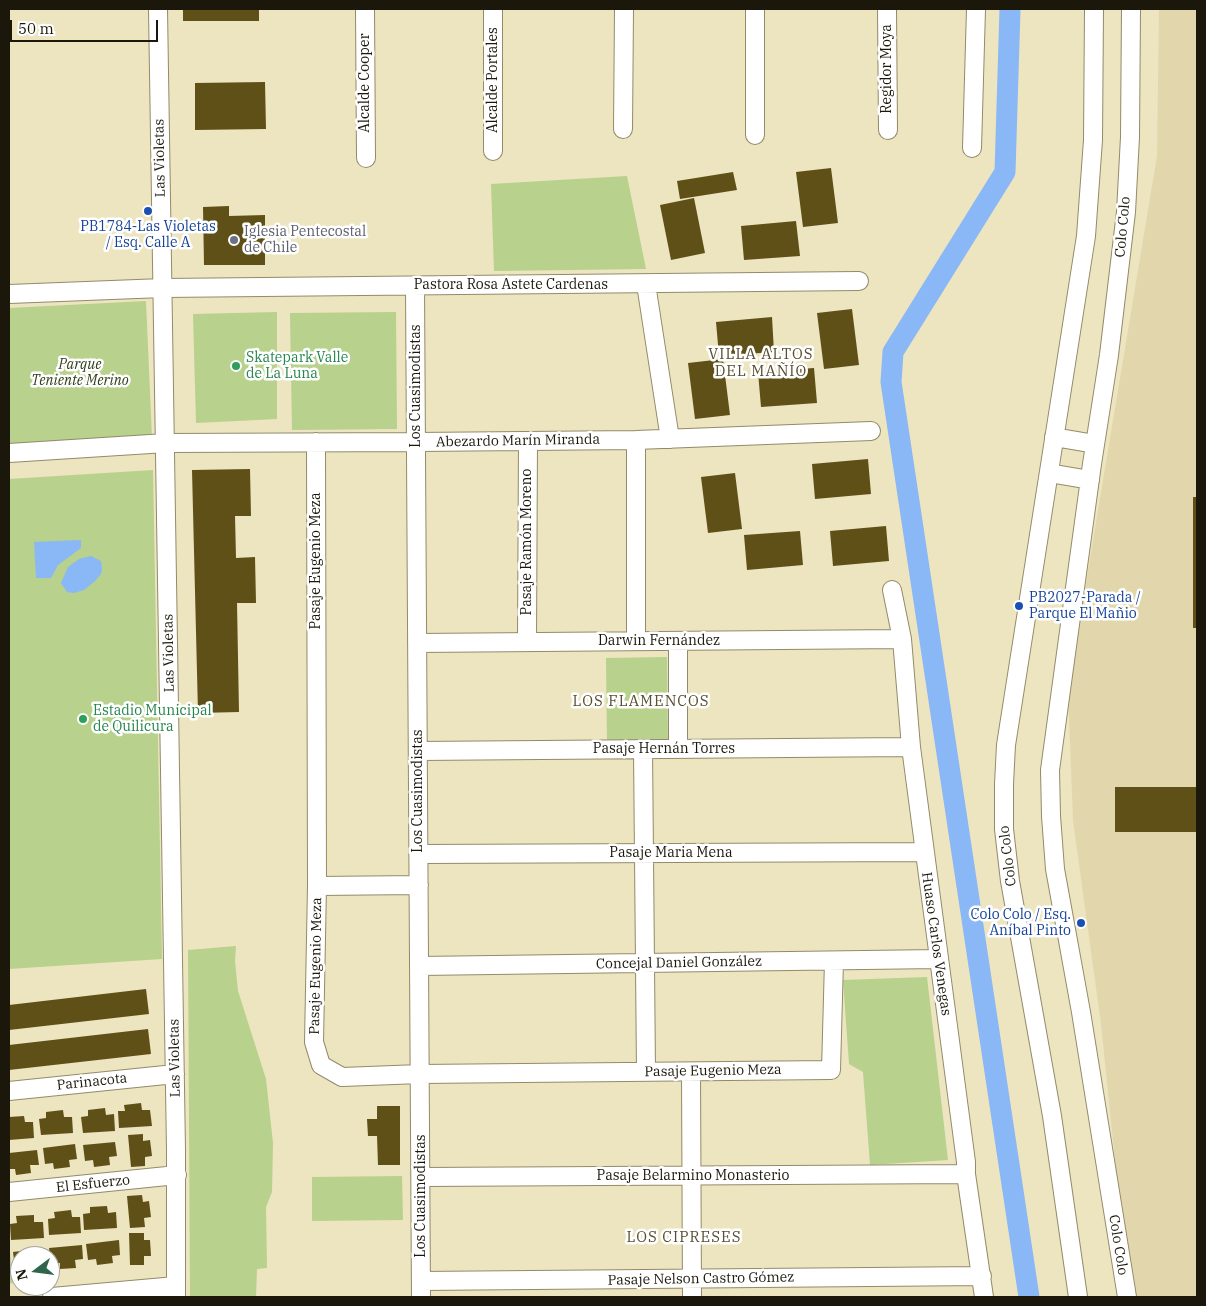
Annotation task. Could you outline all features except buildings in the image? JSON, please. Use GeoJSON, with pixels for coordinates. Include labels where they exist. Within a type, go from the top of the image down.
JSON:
{"type":"FeatureCollection","features":[{"type":"Feature","properties":{"kind":"street","name":"Las Violetas"},"geometry":{"type":"LineString","coordinates":[[158,9],[177,1175],[176,1291]]}},
{"type":"Feature","properties":{"kind":"street","name":"Alcalde Cooper"},"geometry":{"type":"LineString","coordinates":[[365,9],[366,158]]}},
{"type":"Feature","properties":{"kind":"street","name":"Alcalde Portales"},"geometry":{"type":"LineString","coordinates":[[493,9],[493,152]]}},
{"type":"Feature","properties":{"kind":"street"},"geometry":{"type":"LineString","coordinates":[[623,129],[624,9]]}},
{"type":"Feature","properties":{"kind":"street"},"geometry":{"type":"LineString","coordinates":[[755,9],[755,136]]}},
{"type":"Feature","properties":{"kind":"street","name":"Regidor Moya"},"geometry":{"type":"LineString","coordinates":[[887,9],[888,130]]}},
{"type":"Feature","properties":{"kind":"street"},"geometry":{"type":"LineString","coordinates":[[972,148],[976,9]]}},
{"type":"Feature","properties":{"kind":"street","name":"Colo Colo"},"geometry":{"type":"LineString","coordinates":[[1078,1297],[1052,1116],[1012,890],[1004,829],[1006,745],[1086,236],[1094,140],[1094,9]]}},
{"type":"Feature","properties":{"kind":"street","name":"Colo Colo"},"geometry":{"type":"LineString","coordinates":[[1127,1297],[1081,1012],[1055,870],[1050,770],[1109,355],[1126,212],[1130,137],[1131,9]]}},
{"type":"Feature","properties":{"kind":"street","name":"Pastora Rosa Astete Cardenas"},"geometry":{"type":"LineString","coordinates":[[9,294],[163,288],[859,281]]}},
{"type":"Feature","properties":{"kind":"street"},"geometry":{"type":"LineString","coordinates":[[646,284],[670,439]]}},
{"type":"Feature","properties":{"kind":"street","name":"Los Cuasimodistas"},"geometry":{"type":"LineString","coordinates":[[415,285],[421,1289]]}},
{"type":"Feature","properties":{"kind":"street","name":"Abezardo Marín Miranda"},"geometry":{"type":"LineString","coordinates":[[9,453],[166,443],[636,440],[871,431]]}},
{"type":"Feature","properties":{"kind":"street"},"geometry":{"type":"LineString","coordinates":[[1054,437],[1095,444]]}},
{"type":"Feature","properties":{"kind":"street"},"geometry":{"type":"LineString","coordinates":[[636,440],[636,641]]}},
{"type":"Feature","properties":{"kind":"street","name":"Pasaje Ramón Moreno"},"geometry":{"type":"LineString","coordinates":[[527,642],[528,441]]}},
{"type":"Feature","properties":{"kind":"street","name":"Pasaje Eugenio Meza"},"geometry":{"type":"LineString","coordinates":[[316,442],[317,886],[314,1042],[321,1066],[342,1077],[420,1074],[831,1070],[834,961]]}},
{"type":"Feature","properties":{"kind":"street"},"geometry":{"type":"LineString","coordinates":[[1049,473],[1090,480]]}},
{"type":"Feature","properties":{"kind":"street","name":"Huaso Carlos Venegas"},"geometry":{"type":"LineString","coordinates":[[892,590],[902,639],[911,747],[924,852],[984,1297]]}},
{"type":"Feature","properties":{"kind":"street","name":"Darwin Fernández"},"geometry":{"type":"LineString","coordinates":[[417,642],[902,639]]}},
{"type":"Feature","properties":{"kind":"street"},"geometry":{"type":"LineString","coordinates":[[678,641],[678,749]]}},
{"type":"Feature","properties":{"kind":"street","name":"Pasaje Hernán Torres"},"geometry":{"type":"LineString","coordinates":[[418,751],[911,747]]}},
{"type":"Feature","properties":{"kind":"street"},"geometry":{"type":"LineString","coordinates":[[643,749],[646,1072]]}},
{"type":"Feature","properties":{"kind":"street","name":"Pasaje Maria Mena"},"geometry":{"type":"LineString","coordinates":[[418,854],[924,852]]}},
{"type":"Feature","properties":{"kind":"street"},"geometry":{"type":"LineString","coordinates":[[317,886],[419,884]]}},
{"type":"Feature","properties":{"kind":"street","name":"Concejal Daniel González"},"geometry":{"type":"LineString","coordinates":[[419,966],[938,959]]}},
{"type":"Feature","properties":{"kind":"street"},"geometry":{"type":"LineString","coordinates":[[691,1072],[692,1297]]}},
{"type":"Feature","properties":{"kind":"street","name":"Parinacota"},"geometry":{"type":"LineString","coordinates":[[9,1090],[175,1074]]}},
{"type":"Feature","properties":{"kind":"street","name":"Pasaje Belarmino Monasterio"},"geometry":{"type":"LineString","coordinates":[[421,1177],[966,1174]]}},
{"type":"Feature","properties":{"kind":"street","name":"El Esfuerzo"},"geometry":{"type":"LineString","coordinates":[[9,1192],[177,1175]]}},
{"type":"Feature","properties":{"kind":"street","name":"Pasaje Nelson Castro Gómez"},"geometry":{"type":"LineString","coordinates":[[421,1289],[692,1279],[982,1276]]}},
{"type":"Feature","properties":{"kind":"street"},"geometry":{"type":"LineString","coordinates":[[52,1297],[176,1291]]}},
{"type":"Feature","properties":{"kind":"shaded area"},"geometry":{"type":"Polygon","coordinates":[[[1159,9],[1197,9],[1197,1297],[1129,1297],[1101,1024],[1073,821],[1068,691],[1157,156],[1159,9]]]}},
{"type":"Feature","properties":{"kind":"green space"},"geometry":{"type":"Polygon","coordinates":[[[627,176],[646,269],[494,271],[491,184],[627,176]]]}},
{"type":"Feature","properties":{"kind":"green space","name":"Parque Teniente Merino"},"geometry":{"type":"Polygon","coordinates":[[[146,301],[152,438],[9,446],[9,308],[146,301]]]}},
{"type":"Feature","properties":{"kind":"green space","name":"Skatepark Valle de La Luna"},"geometry":{"type":"Polygon","coordinates":[[[277,312],[277,419],[196,423],[193,314],[277,312]]]}},
{"type":"Feature","properties":{"kind":"green space"},"geometry":{"type":"Polygon","coordinates":[[[396,312],[397,429],[292,430],[290,313],[396,312]]]}},
{"type":"Feature","properties":{"kind":"green space","name":"Estadio Municipal de Quilicura"},"geometry":{"type":"Polygon","coordinates":[[[153,470],[162,959],[9,969],[9,479],[153,470]]]}},
{"type":"Feature","properties":{"kind":"green space"},"geometry":{"type":"Polygon","coordinates":[[[667,657],[668,742],[607,743],[606,658],[667,657]]]}},
{"type":"Feature","properties":{"kind":"green space"},"geometry":{"type":"Polygon","coordinates":[[[236,946],[235,961],[238,991],[266,1079],[273,1143],[272,1192],[266,1207],[267,1268],[257,1269],[256,1297],[190,1297],[188,950],[236,946]]]}},
{"type":"Feature","properties":{"kind":"green space"},"geometry":{"type":"Polygon","coordinates":[[[927,977],[948,1160],[870,1165],[863,1072],[849,1064],[843,980],[927,977]]]}},
{"type":"Feature","properties":{"kind":"green space"},"geometry":{"type":"Polygon","coordinates":[[[402,1176],[403,1220],[312,1221],[312,1177],[402,1176]]]}},
{"type":"Feature","properties":{"kind":"green space"},"geometry":{"type":"Polygon","coordinates":[[[9,1240],[10,1284],[9,1284],[9,1240]]]}},
{"type":"Feature","properties":{"kind":"water"},"geometry":{"type":"Polygon","coordinates":[[[81,540],[81,548],[58,565],[51,578],[36,578],[34,542],[81,540]]]}},
{"type":"Feature","properties":{"kind":"water"},"geometry":{"type":"Polygon","coordinates":[[[91,556],[101,561],[101,574],[84,590],[74,593],[67,592],[61,583],[68,567],[79,559],[91,556]]]}},
{"type":"Feature","properties":{"kind":"waterway"},"geometry":{"type":"LineString","coordinates":[[1010,9],[1005,172],[893,352],[891,382],[1029,1297]]}},
{"type":"Feature","properties":{"kind":"place","name":"PB1784-Las Violetas / Esq. Calle A"},"geometry":{"type":"Point","coordinates":[148,211]}},
{"type":"Feature","properties":{"kind":"place","name":"Iglesia Pentecostal de Chile"},"geometry":{"type":"Point","coordinates":[234,240]}},
{"type":"Feature","properties":{"kind":"place","name":"Skatepark Valle de La Luna"},"geometry":{"type":"Point","coordinates":[236,366]}},
{"type":"Feature","properties":{"kind":"place","name":"PB2027-Parada / Parque El Mañio"},"geometry":{"type":"Point","coordinates":[1019,606]}},
{"type":"Feature","properties":{"kind":"place","name":"Estadio Municipal de Quilicura"},"geometry":{"type":"Point","coordinates":[83,719]}},
{"type":"Feature","properties":{"kind":"place","name":"Colo Colo / Esq. Aníbal Pinto"},"geometry":{"type":"Point","coordinates":[1081,923]}},
{"type":"Feature","properties":{"kind":"district","name":"VILLA ALTOS DEL MAÑÍO"},"geometry":{"type":"Point","coordinates":[761,364]}},
{"type":"Feature","properties":{"kind":"district","name":"LOS FLAMENCOS"},"geometry":{"type":"Point","coordinates":[641,702]}},
{"type":"Feature","properties":{"kind":"district","name":"LOS CIPRESES"},"geometry":{"type":"Point","coordinates":[684,1238]}}]}
